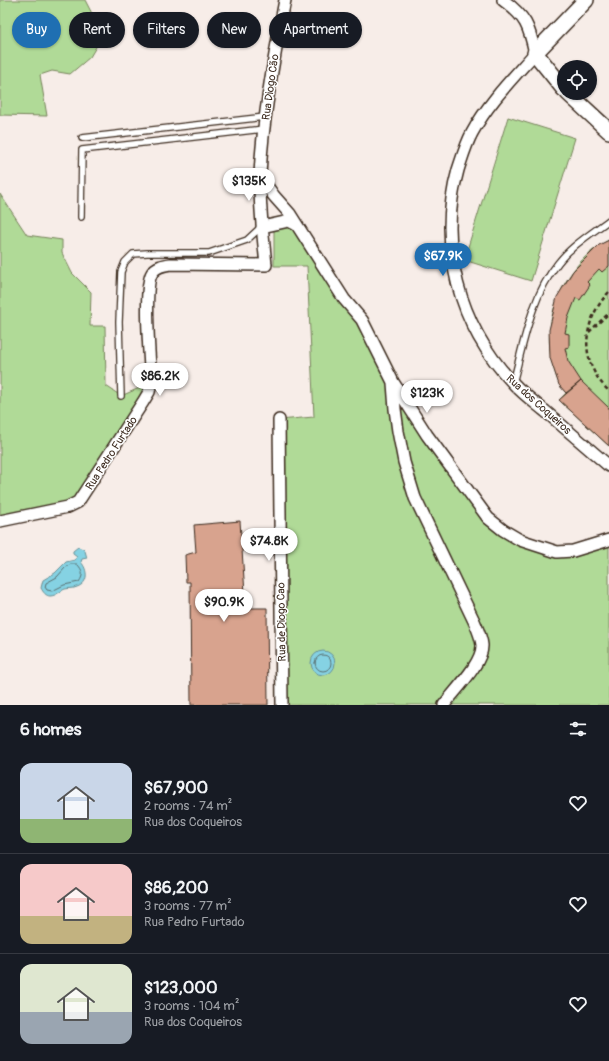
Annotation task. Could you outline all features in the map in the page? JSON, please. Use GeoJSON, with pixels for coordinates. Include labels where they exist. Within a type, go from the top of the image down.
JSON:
{"type":"FeatureCollection","features":[{"type":"Feature","properties":{"kind":"street","name":"Rua Diogo Cão"},"geometry":{"type":"LineString","coordinates":[[260,176],[265,117],[274,57],[285,0]]}},
{"type":"Feature","properties":{"kind":"street"},"geometry":{"type":"LineString","coordinates":[[503,0],[516,9],[530,28],[535,53],[557,80]]}},
{"type":"Feature","properties":{"kind":"street"},"geometry":{"type":"LineString","coordinates":[[535,53],[586,0]]}},
{"type":"Feature","properties":{"kind":"street","name":"Rua dos Coqueiros"},"geometry":{"type":"LineString","coordinates":[[535,53],[486,111],[471,134],[456,180],[450,207],[449,230],[451,257],[456,283],[465,308],[490,355],[513,383],[609,466]]}},
{"type":"Feature","properties":{"kind":"street"},"geometry":{"type":"LineString","coordinates":[[576,100],[609,131]]}},
{"type":"Feature","properties":{"kind":"street"},"geometry":{"type":"LineString","coordinates":[[260,176],[262,227],[288,221],[296,225]]}},
{"type":"Feature","properties":{"kind":"street"},"geometry":{"type":"LineString","coordinates":[[260,176],[274,196],[290,214],[344,298],[362,320],[393,382],[427,435],[488,518],[503,530],[520,540],[557,552],[573,551],[606,538]]}},
{"type":"Feature","properties":{"kind":"street","name":"Rua Pedro Furtado"},"geometry":{"type":"LineString","coordinates":[[0,521],[68,507],[78,502],[143,402],[149,392],[151,383],[148,293],[152,272],[160,266],[171,264],[266,265],[262,227]]}},
{"type":"Feature","properties":{"kind":"street"},"geometry":{"type":"LineString","coordinates":[[393,382],[398,431],[404,462],[415,498],[479,632],[482,646],[480,659],[444,705]]}},
{"type":"Feature","properties":{"kind":"street","name":"Rua de Diogo Cao"},"geometry":{"type":"LineString","coordinates":[[279,420],[282,705]]}},
{"type":"Feature","properties":{"kind":"lane"},"geometry":{"type":"LineString","coordinates":[[82,138],[265,117]]}},
{"type":"Feature","properties":{"kind":"lane"},"geometry":{"type":"LineString","coordinates":[[81,217],[82,150],[264,129]]}},
{"type":"Feature","properties":{"kind":"lane"},"geometry":{"type":"LineString","coordinates":[[513,383],[529,323],[542,288],[558,263],[576,245],[609,220]]}},
{"type":"Feature","properties":{"kind":"lane"},"geometry":{"type":"LineString","coordinates":[[121,396],[119,322],[121,272],[125,262],[133,254],[209,253],[247,240],[262,227]]}},
{"type":"Feature","properties":{"kind":"path"},"geometry":{"type":"LineString","coordinates":[[609,292],[596,309],[591,320],[588,333],[589,359],[593,371],[600,382],[609,391]]}},
{"type":"Feature","properties":{"kind":"path"},"geometry":{"type":"LineString","coordinates":[[588,333],[609,313]]}},
{"type":"Feature","properties":{"kind":"green space"},"geometry":{"type":"Polygon","coordinates":[[[0,0],[85,0],[91,12],[69,12],[69,48],[95,48],[90,57],[70,74],[52,71],[40,75],[47,116],[0,115],[0,0]]]}},
{"type":"Feature","properties":{"kind":"green space"},"geometry":{"type":"Polygon","coordinates":[[[508,117],[575,138],[531,281],[464,260],[508,117]]]}},
{"type":"Feature","properties":{"kind":"green space"},"geometry":{"type":"Polygon","coordinates":[[[0,194],[27,235],[62,240],[62,253],[72,273],[91,292],[90,326],[105,326],[106,386],[121,396],[151,383],[78,502],[0,521],[0,194]]]}},
{"type":"Feature","properties":{"kind":"green space"},"geometry":{"type":"Polygon","coordinates":[[[297,225],[329,274],[393,382],[503,530],[573,551],[609,540],[609,705],[282,705],[279,420],[314,417],[307,266],[274,266],[274,230],[297,225]]]}},
{"type":"Feature","properties":{"kind":"green space"},"geometry":{"type":"Polygon","coordinates":[[[609,240],[609,446],[559,400],[566,393],[558,382],[554,369],[550,351],[550,332],[553,313],[559,295],[568,278],[593,250],[609,240]]]}},
{"type":"Feature","properties":{"kind":"water"},"geometry":{"type":"Polygon","coordinates":[[[78,547],[85,551],[87,558],[82,559],[81,562],[86,572],[84,583],[74,588],[65,589],[54,595],[46,595],[41,588],[43,580],[55,573],[66,562],[75,560],[77,557],[73,554],[73,551],[78,547]]]}},
{"type":"Feature","properties":{"kind":"water"},"geometry":{"type":"Polygon","coordinates":[[[323,651],[331,655],[335,663],[331,671],[323,675],[315,671],[311,663],[315,655],[323,651]]]}},
{"type":"Feature","properties":{"kind":"building"},"geometry":{"type":"Polygon","coordinates":[[[609,240],[609,266],[602,272],[599,269],[587,282],[590,285],[580,300],[576,298],[568,318],[565,333],[569,334],[569,347],[565,348],[568,361],[581,381],[566,393],[559,385],[550,358],[549,330],[557,297],[573,271],[599,245],[609,240]]]}},
{"type":"Feature","properties":{"kind":"building"},"geometry":{"type":"Polygon","coordinates":[[[581,381],[609,408],[609,446],[559,400],[581,381]]]}},
{"type":"Feature","properties":{"kind":"building"},"geometry":{"type":"Polygon","coordinates":[[[240,521],[246,608],[267,608],[268,705],[191,705],[190,582],[186,582],[185,555],[196,552],[194,525],[240,521]]]}}]}
